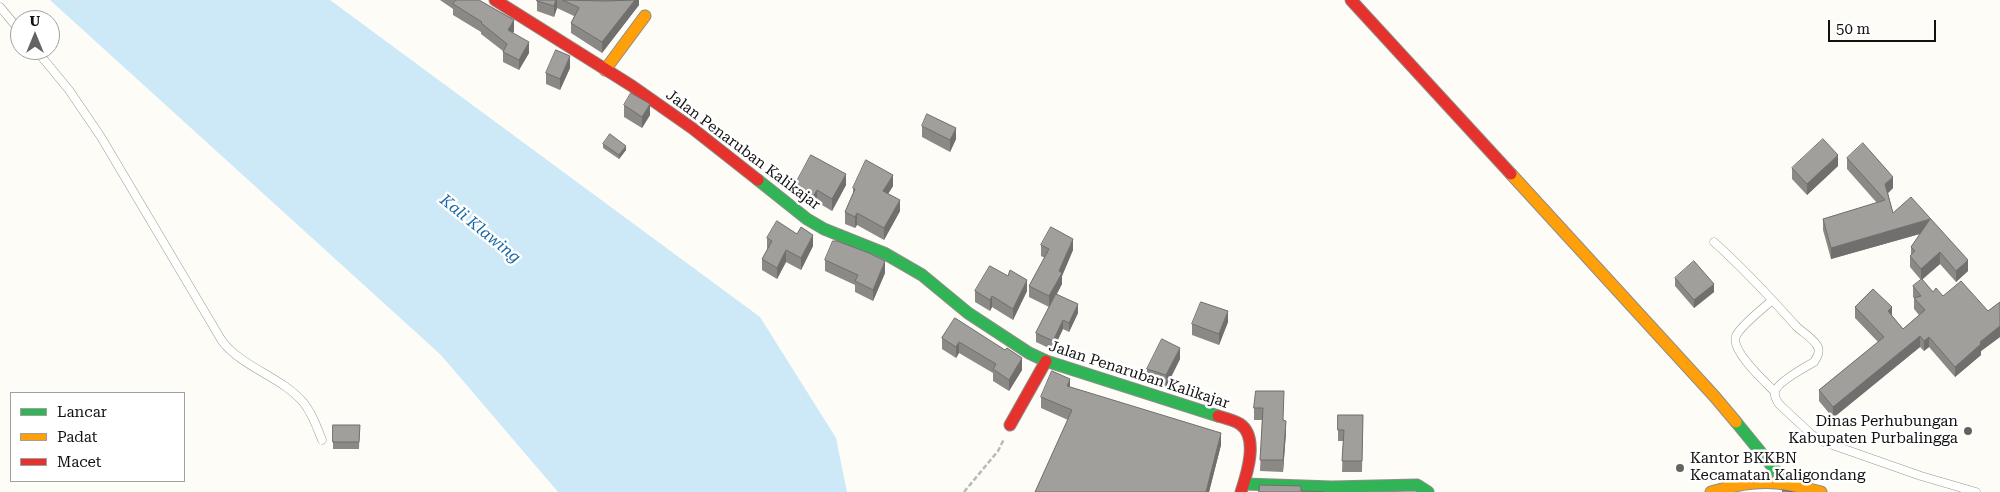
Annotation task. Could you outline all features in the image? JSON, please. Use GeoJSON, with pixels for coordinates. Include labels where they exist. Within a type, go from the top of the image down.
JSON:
{"type":"FeatureCollection","features":[{"type":"Feature","properties":{"kind":"street","name":"Jalan Penaruban Kalikajar"},"geometry":{"type":"LineString","coordinates":[[495,0],[692,128],[807,219],[824,229],[884,253],[922,275],[968,313],[1029,353],[1046,361],[1239,423],[1246,429],[1250,440],[1243,488]]}},
{"type":"Feature","properties":{"kind":"street"},"geometry":{"type":"LineString","coordinates":[[1351,0],[1715,397],[1785,482]]}},
{"type":"Feature","properties":{"kind":"street"},"geometry":{"type":"LineString","coordinates":[[605,70],[645,16]]}},
{"type":"Feature","properties":{"kind":"street"},"geometry":{"type":"LineString","coordinates":[[1010,425],[1046,361]]}},
{"type":"Feature","properties":{"kind":"street"},"geometry":{"type":"LineString","coordinates":[[1711,492],[1734,485],[1766,480],[1785,482],[1821,492]]}},
{"type":"Feature","properties":{"kind":"street"},"geometry":{"type":"LineString","coordinates":[[1243,488],[1282,484],[1332,487],[1417,485],[1428,492]]}},
{"type":"Feature","properties":{"kind":"lane"},"geometry":{"type":"LineString","coordinates":[[0,7],[10,19]]}},
{"type":"Feature","properties":{"kind":"lane"},"geometry":{"type":"LineString","coordinates":[[44,60],[69,90],[101,137],[222,341],[231,352],[290,389],[304,403],[322,440]]}},
{"type":"Feature","properties":{"kind":"lane"},"geometry":{"type":"LineString","coordinates":[[1714,242],[1816,344],[1819,350],[1814,362],[1778,386],[1775,398],[1779,404],[1812,435],[1824,442],[1921,476],[1976,492]]}},
{"type":"Feature","properties":{"kind":"lane"},"geometry":{"type":"LineString","coordinates":[[1772,300],[1741,329],[1735,341],[1739,352],[1775,392]]}},
{"type":"Feature","properties":{"kind":"path"},"geometry":{"type":"LineString","coordinates":[[964,492],[998,451],[1010,425]]}},
{"type":"Feature","properties":{"kind":"water","name":"Kali Klawing"},"geometry":{"type":"Polygon","coordinates":[[[50,0],[330,0],[760,317],[836,438],[847,492],[558,492],[441,355],[50,0]]]}},
{"type":"Feature","properties":{"kind":"building"},"geometry":{"type":"Polygon","coordinates":[[[456,0],[479,0],[514,20],[508,30],[529,42],[519,60],[503,52],[507,44],[482,22],[453,4],[456,0]]]}},
{"type":"Feature","properties":{"kind":"building"},"geometry":{"type":"Polygon","coordinates":[[[537,0],[556,0],[554,6],[537,0]]]}},
{"type":"Feature","properties":{"kind":"building"},"geometry":{"type":"Polygon","coordinates":[[[563,0],[635,0],[602,42],[571,23],[579,8],[563,0]]]}},
{"type":"Feature","properties":{"kind":"building"},"geometry":{"type":"Polygon","coordinates":[[[556,50],[570,56],[560,79],[546,73],[556,50]]]}},
{"type":"Feature","properties":{"kind":"building"},"geometry":{"type":"Polygon","coordinates":[[[631,93],[650,104],[642,117],[624,105],[631,93]]]}},
{"type":"Feature","properties":{"kind":"building"},"geometry":{"type":"Polygon","coordinates":[[[927,114],[956,128],[950,140],[922,126],[927,114]]]}},
{"type":"Feature","properties":{"kind":"building"},"geometry":{"type":"Polygon","coordinates":[[[610,134],[626,146],[619,155],[603,144],[610,134]]]}},
{"type":"Feature","properties":{"kind":"building"},"geometry":{"type":"Polygon","coordinates":[[[1823,139],[1838,155],[1807,184],[1792,168],[1823,139]]]}},
{"type":"Feature","properties":{"kind":"building"},"geometry":{"type":"Polygon","coordinates":[[[1863,143],[1893,177],[1885,184],[1893,213],[1911,197],[1968,260],[1956,271],[1940,252],[1921,269],[1910,256],[1915,251],[1911,247],[1930,219],[1831,248],[1823,219],[1885,200],[1847,158],[1863,143]]]}},
{"type":"Feature","properties":{"kind":"building"},"geometry":{"type":"Polygon","coordinates":[[[811,155],[846,174],[832,199],[817,190],[813,197],[796,183],[811,155]]]}},
{"type":"Feature","properties":{"kind":"building"},"geometry":{"type":"Polygon","coordinates":[[[866,160],[893,175],[883,191],[900,200],[884,228],[857,213],[855,217],[845,212],[855,189],[853,188],[866,160]]]}},
{"type":"Feature","properties":{"kind":"building"},"geometry":{"type":"Polygon","coordinates":[[[777,221],[797,234],[801,227],[813,235],[801,258],[786,250],[777,268],[762,259],[772,241],[767,238],[777,221]]]}},
{"type":"Feature","properties":{"kind":"building"},"geometry":{"type":"Polygon","coordinates":[[[1051,227],[1073,239],[1059,271],[1062,273],[1049,296],[1029,286],[1049,249],[1041,245],[1051,227]]]}},
{"type":"Feature","properties":{"kind":"building"},"geometry":{"type":"Polygon","coordinates":[[[833,241],[869,253],[885,261],[873,290],[855,281],[858,275],[825,260],[833,241]]]}},
{"type":"Feature","properties":{"kind":"building"},"geometry":{"type":"Polygon","coordinates":[[[1694,261],[1714,284],[1694,300],[1675,278],[1694,261]]]}},
{"type":"Feature","properties":{"kind":"building"},"geometry":{"type":"Polygon","coordinates":[[[990,266],[1008,276],[1010,270],[1027,280],[1013,309],[992,296],[990,300],[975,291],[990,266]]]}},
{"type":"Feature","properties":{"kind":"building"},"geometry":{"type":"Polygon","coordinates":[[[1922,279],[1933,292],[1936,288],[1943,296],[1961,281],[1988,311],[2000,302],[2000,326],[1980,342],[1981,344],[1955,367],[1929,337],[1924,341],[1920,336],[1833,407],[1819,390],[1884,337],[1855,307],[1873,289],[1892,307],[1888,311],[1903,329],[1925,310],[1914,298],[1921,296],[1913,286],[1922,279]]]}},
{"type":"Feature","properties":{"kind":"building"},"geometry":{"type":"Polygon","coordinates":[[[1056,294],[1078,304],[1069,323],[1063,320],[1053,341],[1036,333],[1056,294]]]}},
{"type":"Feature","properties":{"kind":"building"},"geometry":{"type":"Polygon","coordinates":[[[1201,302],[1228,311],[1219,334],[1192,324],[1201,302]]]}},
{"type":"Feature","properties":{"kind":"building"},"geometry":{"type":"Polygon","coordinates":[[[955,318],[1005,350],[1007,348],[1022,358],[1009,380],[993,369],[996,364],[959,342],[956,347],[942,338],[955,318]]]}},
{"type":"Feature","properties":{"kind":"building"},"geometry":{"type":"Polygon","coordinates":[[[1162,339],[1180,348],[1166,375],[1147,369],[1162,339]]]}},
{"type":"Feature","properties":{"kind":"building"},"geometry":{"type":"Polygon","coordinates":[[[1052,371],[1070,379],[1067,386],[1221,433],[1206,492],[1035,492],[1072,410],[1041,397],[1052,371]]]}},
{"type":"Feature","properties":{"kind":"building"},"geometry":{"type":"Polygon","coordinates":[[[1256,391],[1284,391],[1283,420],[1286,421],[1283,460],[1260,460],[1263,408],[1254,408],[1256,391]]]}},
{"type":"Feature","properties":{"kind":"building"},"geometry":{"type":"Polygon","coordinates":[[[1338,415],[1363,415],[1362,461],[1342,461],[1344,430],[1338,430],[1338,415]]]}},
{"type":"Feature","properties":{"kind":"building"},"geometry":{"type":"Polygon","coordinates":[[[333,425],[360,425],[359,442],[333,442],[333,425]]]}},
{"type":"Feature","properties":{"kind":"building"},"geometry":{"type":"Polygon","coordinates":[[[1260,485],[1301,486],[1301,491],[1324,492],[1259,492],[1260,485]]]}},
{"type":"Feature","properties":{"kind":"traffic: fast"},"geometry":{"type":"LineString","coordinates":[[758,180],[807,219],[824,229],[884,253],[922,275],[968,313],[1029,353],[1046,361],[1218,416]]}},
{"type":"Feature","properties":{"kind":"traffic: fast"},"geometry":{"type":"LineString","coordinates":[[1736,422],[1785,482]]}},
{"type":"Feature","properties":{"kind":"traffic: fast"},"geometry":{"type":"LineString","coordinates":[[1245,484],[1332,487],[1417,485],[1428,492]]}},
{"type":"Feature","properties":{"kind":"traffic: slow"},"geometry":{"type":"LineString","coordinates":[[605,70],[645,16]]}},
{"type":"Feature","properties":{"kind":"traffic: slow"},"geometry":{"type":"LineString","coordinates":[[1511,174],[1736,422]]}},
{"type":"Feature","properties":{"kind":"traffic: slow"},"geometry":{"type":"LineString","coordinates":[[1711,492],[1754,483],[1778,483],[1821,492]]}},
{"type":"Feature","properties":{"kind":"traffic: jam"},"geometry":{"type":"LineString","coordinates":[[495,0],[632,86],[692,128],[758,180]]}},
{"type":"Feature","properties":{"kind":"traffic: jam"},"geometry":{"type":"LineString","coordinates":[[1351,0],[1511,174]]}},
{"type":"Feature","properties":{"kind":"traffic: jam"},"geometry":{"type":"LineString","coordinates":[[1010,425],[1046,361]]}},
{"type":"Feature","properties":{"kind":"traffic: jam"},"geometry":{"type":"LineString","coordinates":[[1218,416],[1240,424],[1246,430],[1249,438],[1250,456],[1241,492]]}},
{"type":"Feature","properties":{"kind":"place","name":"Dinas Perhubungan Kabupaten Purbalingga"},"geometry":{"type":"Point","coordinates":[1968,431]}},
{"type":"Feature","properties":{"kind":"place","name":"Kantor BKKBN Kecamatan Kaligondang"},"geometry":{"type":"Point","coordinates":[1680,468]}}]}
